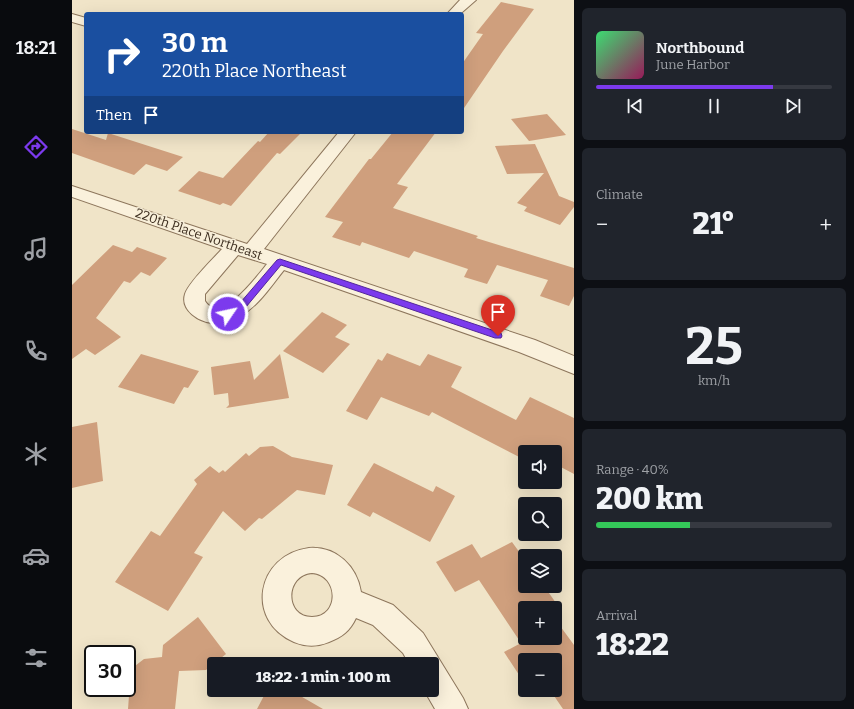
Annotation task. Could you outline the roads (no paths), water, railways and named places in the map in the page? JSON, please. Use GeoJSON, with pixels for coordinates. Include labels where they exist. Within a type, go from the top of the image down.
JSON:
{"type":"FeatureCollection","features":[{"type":"Feature","properties":{"kind":"street"},"geometry":{"type":"LineString","coordinates":[[455,12],[464,3],[470,0]]}},
{"type":"Feature","properties":{"kind":"street"},"geometry":{"type":"LineString","coordinates":[[72,18],[84,21]]}},
{"type":"Feature","properties":{"kind":"street"},"geometry":{"type":"LineString","coordinates":[[280,262],[237,310],[219,315],[203,312],[197,308],[193,297],[196,291],[243,249],[346,134]]}},
{"type":"Feature","properties":{"kind":"street","name":"220th Place Northeast"},"geometry":{"type":"LineString","coordinates":[[72,191],[519,343],[574,365]]}},
{"type":"Feature","properties":{"kind":"street"},"geometry":{"type":"LineString","coordinates":[[348,601],[383,614],[413,643],[422,657]]}},
{"type":"Feature","properties":{"kind":"street"},"geometry":{"type":"LineString","coordinates":[[439,686],[452,709]]}}]}
